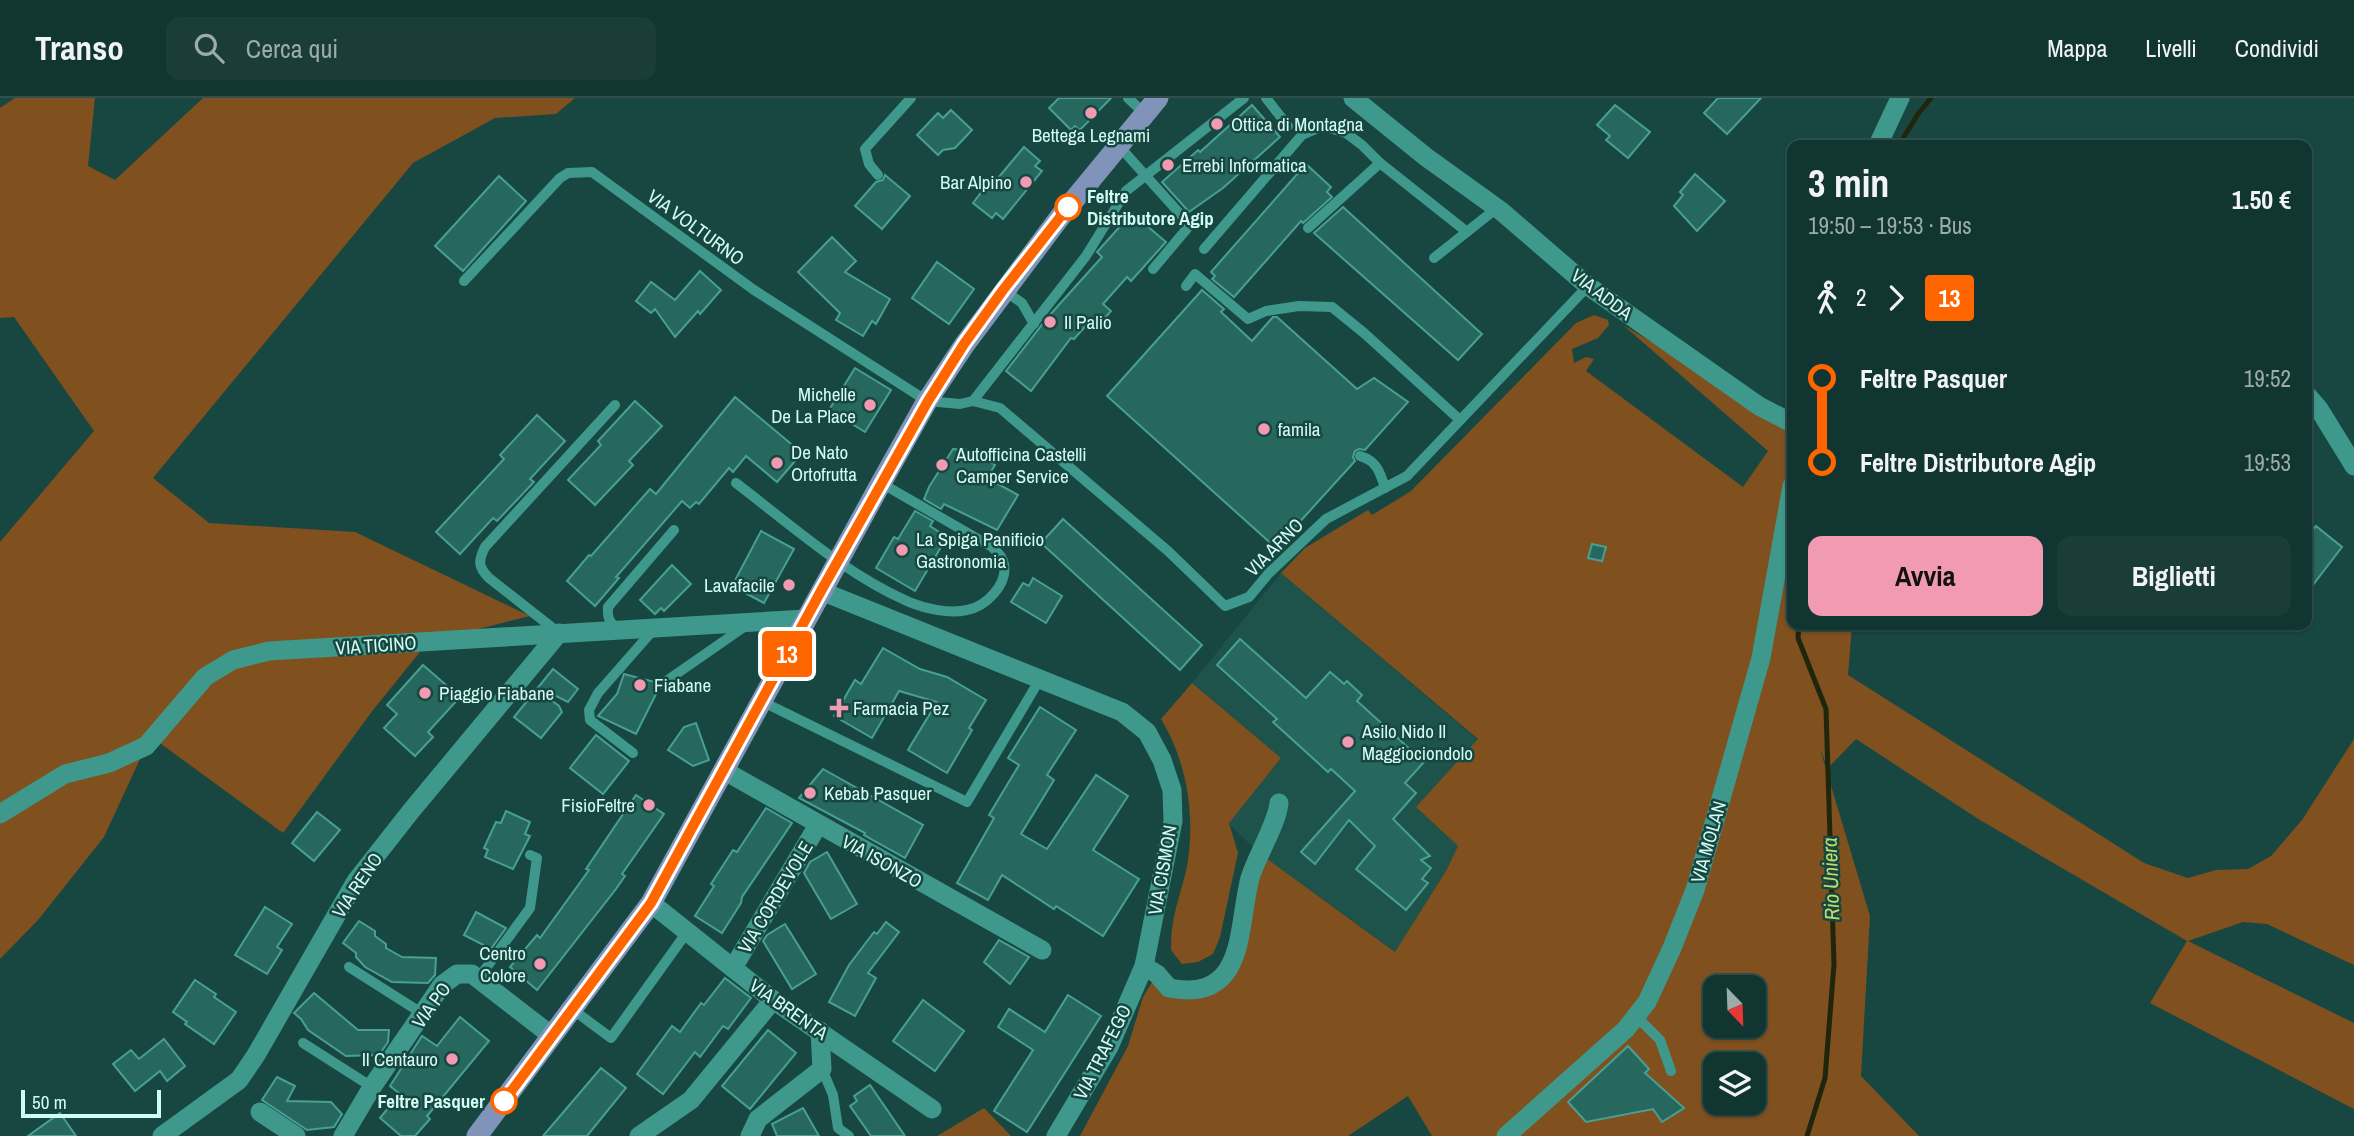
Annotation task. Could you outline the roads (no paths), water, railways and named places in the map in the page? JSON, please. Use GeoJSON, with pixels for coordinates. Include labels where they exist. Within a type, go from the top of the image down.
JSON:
{"type":"FeatureCollection","features":[{"type":"Feature","properties":{"kind":"main road"},"geometry":{"type":"LineString","coordinates":[[477,1136],[651,903],[881,483],[964,344],[1060,217],[1155,103]]}},
{"type":"Feature","properties":{"kind":"street","name":"VIA ADDA"},"geometry":{"type":"LineString","coordinates":[[1353,98],[1420,153],[1496,208],[1588,286],[1759,406],[1787,420]]}},
{"type":"Feature","properties":{"kind":"street","name":"VIA ADDA"},"geometry":{"type":"LineString","coordinates":[[1373,98],[1420,153]]}},
{"type":"Feature","properties":{"kind":"street"},"geometry":{"type":"LineString","coordinates":[[1880,140],[1900,98]]}},
{"type":"Feature","properties":{"kind":"street"},"geometry":{"type":"LineString","coordinates":[[2312,401],[2354,466]]}},
{"type":"Feature","properties":{"kind":"street","name":"VIA MOLAN"},"geometry":{"type":"LineString","coordinates":[[1506,1136],[1636,1016],[1647,1002],[1662,969],[1695,890],[1761,658],[1787,514]]}},
{"type":"Feature","properties":{"kind":"street","name":"VIA CISMON"},"geometry":{"type":"LineString","coordinates":[[821,591],[1122,712],[1147,732],[1162,760],[1172,790],[1173,821],[1144,966]]}},
{"type":"Feature","properties":{"kind":"street","name":"VIA TICINO"},"geometry":{"type":"LineString","coordinates":[[0,814],[65,774],[109,763],[146,746],[205,677],[233,660],[269,652],[806,619]]}},
{"type":"Feature","properties":{"kind":"street","name":"VIA RENO"},"geometry":{"type":"LineString","coordinates":[[162,1136],[239,1080],[356,881],[559,633]]}},
{"type":"Feature","properties":{"kind":"street","name":"VIA ISONZO"},"geometry":{"type":"LineString","coordinates":[[723,771],[1042,950]]}},
{"type":"Feature","properties":{"kind":"street"},"geometry":{"type":"LineString","coordinates":[[1144,966],[1157,974],[1169,988],[1187,992],[1205,989],[1221,978],[1231,965],[1241,939],[1250,880],[1261,847],[1278,812],[1279,803]]}},
{"type":"Feature","properties":{"kind":"street","name":"VIA CORDEVOLE"},"geometry":{"type":"LineString","coordinates":[[733,968],[818,825]]}},
{"type":"Feature","properties":{"kind":"street","name":"VIA BRENTA"},"geometry":{"type":"LineString","coordinates":[[651,903],[773,1000],[932,1109]]}},
{"type":"Feature","properties":{"kind":"street","name":"VIA TRAFEGO"},"geometry":{"type":"LineString","coordinates":[[1056,1136],[1109,1047],[1144,966]]}},
{"type":"Feature","properties":{"kind":"street","name":"VIA PO"},"geometry":{"type":"LineString","coordinates":[[343,1136],[372,1087],[449,978],[464,972],[478,979],[552,1036]]}},
{"type":"Feature","properties":{"kind":"street"},"geometry":{"type":"LineString","coordinates":[[639,1136],[691,1100],[773,1000]]}},
{"type":"Feature","properties":{"kind":"street"},"geometry":{"type":"LineString","coordinates":[[750,1136],[758,1119],[822,1069],[820,1031]]}},
{"type":"Feature","properties":{"kind":"street"},"geometry":{"type":"LineString","coordinates":[[260,1112],[296,1136]]}},
{"type":"Feature","properties":{"kind":"lane"},"geometry":{"type":"LineString","coordinates":[[878,174],[869,164],[865,149],[911,98]]}},
{"type":"Feature","properties":{"kind":"lane"},"geometry":{"type":"LineString","coordinates":[[1128,98],[1155,103]]}},
{"type":"Feature","properties":{"kind":"lane"},"geometry":{"type":"LineString","coordinates":[[972,401],[1086,256],[1126,191],[1244,98]]}},
{"type":"Feature","properties":{"kind":"lane"},"geometry":{"type":"LineString","coordinates":[[1266,98],[1288,126]]}},
{"type":"Feature","properties":{"kind":"lane"},"geometry":{"type":"LineString","coordinates":[[1205,249],[1302,135],[1323,126],[1346,133],[1467,232]]}},
{"type":"Feature","properties":{"kind":"lane"},"geometry":{"type":"LineString","coordinates":[[1119,146],[1190,225],[1153,269]]}},
{"type":"Feature","properties":{"kind":"lane"},"geometry":{"type":"LineString","coordinates":[[1308,228],[1380,163]]}},
{"type":"Feature","properties":{"kind":"lane","name":"VIA VOLTURNO"},"geometry":{"type":"LineString","coordinates":[[464,281],[560,178],[568,173],[592,172],[754,290],[928,401]]}},
{"type":"Feature","properties":{"kind":"lane"},"geometry":{"type":"LineString","coordinates":[[1434,258],[1496,208]]}},
{"type":"Feature","properties":{"kind":"lane"},"geometry":{"type":"LineString","coordinates":[[1186,286],[1195,274],[1248,319],[1266,311],[1299,306],[1332,307],[1460,420]]}},
{"type":"Feature","properties":{"kind":"lane","name":"VIA ARNO"},"geometry":{"type":"LineString","coordinates":[[928,401],[960,404],[972,401],[1000,408],[1168,551],[1225,606],[1249,597],[1269,573],[1326,519],[1407,476],[1588,286]]}},
{"type":"Feature","properties":{"kind":"lane"},"geometry":{"type":"LineString","coordinates":[[1003,290],[1022,303],[1034,324]]}},
{"type":"Feature","properties":{"kind":"lane"},"geometry":{"type":"LineString","coordinates":[[559,633],[489,578],[481,570],[479,561],[485,547],[615,405]]}},
{"type":"Feature","properties":{"kind":"lane"},"geometry":{"type":"LineString","coordinates":[[1360,456],[1370,459],[1380,470],[1385,488]]}},
{"type":"Feature","properties":{"kind":"lane"},"geometry":{"type":"LineString","coordinates":[[736,483],[838,561],[910,602],[953,612],[979,607],[996,592],[1004,576],[1004,563],[992,547],[881,483]]}},
{"type":"Feature","properties":{"kind":"lane"},"geometry":{"type":"LineString","coordinates":[[619,630],[607,616],[608,607],[674,530]]}},
{"type":"Feature","properties":{"kind":"lane"},"geometry":{"type":"LineString","coordinates":[[662,684],[750,622]]}},
{"type":"Feature","properties":{"kind":"lane"},"geometry":{"type":"LineString","coordinates":[[633,754],[590,720],[589,710],[598,693],[656,628]]}},
{"type":"Feature","properties":{"kind":"lane"},"geometry":{"type":"LineString","coordinates":[[761,701],[967,802],[1040,679]]}},
{"type":"Feature","properties":{"kind":"lane"},"geometry":{"type":"LineString","coordinates":[[478,979],[530,908],[537,858],[530,855]]}},
{"type":"Feature","properties":{"kind":"lane"},"geometry":{"type":"LineString","coordinates":[[572,1009],[611,1038],[687,932]]}},
{"type":"Feature","properties":{"kind":"lane"},"geometry":{"type":"LineString","coordinates":[[349,967],[423,1014]]}},
{"type":"Feature","properties":{"kind":"lane"},"geometry":{"type":"LineString","coordinates":[[1636,1016],[1660,1040],[1671,1071]]}},
{"type":"Feature","properties":{"kind":"lane"},"geometry":{"type":"LineString","coordinates":[[303,1043],[372,1087]]}},
{"type":"Feature","properties":{"kind":"lane"},"geometry":{"type":"LineString","coordinates":[[822,1069],[833,1095],[838,1128],[849,1136]]}},
{"type":"Feature","properties":{"kind":"waterway","name":"Rio Uniera"},"geometry":{"type":"LineString","coordinates":[[1902,140],[1931,98]]}},
{"type":"Feature","properties":{"kind":"waterway","name":"Rio Uniera"},"geometry":{"type":"LineString","coordinates":[[1799,630],[1798,638],[1826,709],[1834,964],[1825,1078],[1807,1136]]}},
{"type":"Feature","properties":{"kind":"place","name":"Bettega Legnami"},"geometry":{"type":"Point","coordinates":[1091,113]}},
{"type":"Feature","properties":{"kind":"place","name":"Ottica di Montagna"},"geometry":{"type":"Point","coordinates":[1217,124]}},
{"type":"Feature","properties":{"kind":"place","name":"Errebi Informatica"},"geometry":{"type":"Point","coordinates":[1168,165]}},
{"type":"Feature","properties":{"kind":"place","name":"Bar Alpino"},"geometry":{"type":"Point","coordinates":[1026,182]}},
{"type":"Feature","properties":{"kind":"place","name":"Feltre Distributore Agip"},"geometry":{"type":"Point","coordinates":[1068,207]}},
{"type":"Feature","properties":{"kind":"place","name":"Il Palio"},"geometry":{"type":"Point","coordinates":[1050,322]}},
{"type":"Feature","properties":{"kind":"place","name":"Michelle De La Place"},"geometry":{"type":"Point","coordinates":[870,405]}},
{"type":"Feature","properties":{"kind":"place","name":"famila"},"geometry":{"type":"Point","coordinates":[1264,429]}},
{"type":"Feature","properties":{"kind":"place","name":"De Nato Ortofrutta"},"geometry":{"type":"Point","coordinates":[777,463]}},
{"type":"Feature","properties":{"kind":"place","name":"Autofficina Castelli Camper Service"},"geometry":{"type":"Point","coordinates":[942,465]}},
{"type":"Feature","properties":{"kind":"place","name":"La Spiga Panificio Gastronomia"},"geometry":{"type":"Point","coordinates":[902,550]}},
{"type":"Feature","properties":{"kind":"place","name":"Lavafacile"},"geometry":{"type":"Point","coordinates":[789,585]}},
{"type":"Feature","properties":{"kind":"place","name":"Fiabane"},"geometry":{"type":"Point","coordinates":[640,685]}},
{"type":"Feature","properties":{"kind":"place","name":"Piaggio Fiabane"},"geometry":{"type":"Point","coordinates":[425,693]}},
{"type":"Feature","properties":{"kind":"place","name":"Farmacia Pez"},"geometry":{"type":"Point","coordinates":[839,708]}},
{"type":"Feature","properties":{"kind":"place","name":"Asilo Nido Il Maggiociondolo"},"geometry":{"type":"Point","coordinates":[1348,742]}},
{"type":"Feature","properties":{"kind":"place","name":"Kebab Pasquer"},"geometry":{"type":"Point","coordinates":[810,793]}},
{"type":"Feature","properties":{"kind":"place","name":"FisioFeltre"},"geometry":{"type":"Point","coordinates":[649,805]}},
{"type":"Feature","properties":{"kind":"place","name":"Centro Colore"},"geometry":{"type":"Point","coordinates":[540,964]}},
{"type":"Feature","properties":{"kind":"place","name":"Il Centauro"},"geometry":{"type":"Point","coordinates":[452,1059]}},
{"type":"Feature","properties":{"kind":"place","name":"Feltre Pasquer"},"geometry":{"type":"Point","coordinates":[504,1101]}}]}
